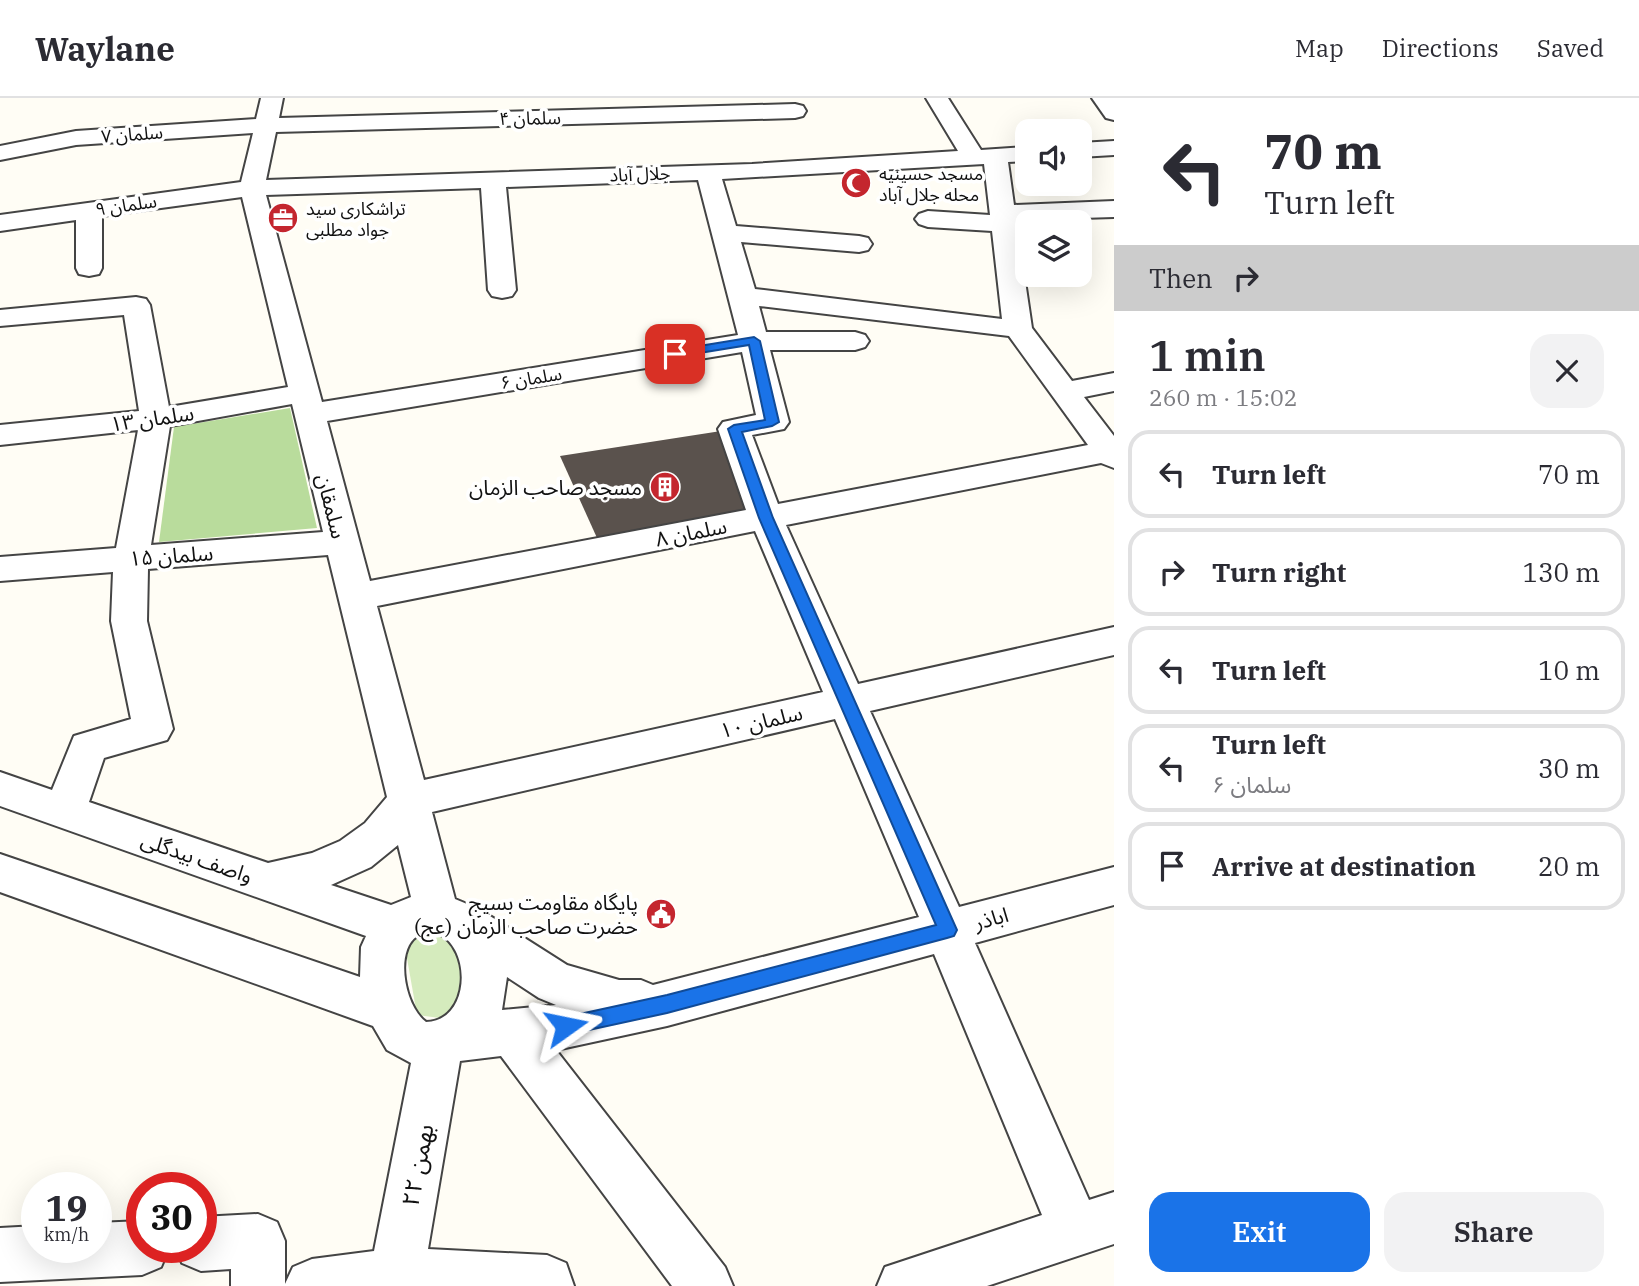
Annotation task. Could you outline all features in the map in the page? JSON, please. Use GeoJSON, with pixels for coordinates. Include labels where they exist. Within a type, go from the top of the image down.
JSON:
{"type":"FeatureCollection","features":[{"type":"Feature","properties":{"kind":"street"},"geometry":{"type":"LineString","coordinates":[[937,98],[984,156],[1003,219],[1018,329],[1111,455]]}},
{"type":"Feature","properties":{"kind":"street"},"geometry":{"type":"LineString","coordinates":[[1103,98],[1114,113]]}},
{"type":"Feature","properties":{"kind":"street","name":"سلمان ۴"},"geometry":{"type":"LineString","coordinates":[[268,111],[800,131]]}},
{"type":"Feature","properties":{"kind":"street","name":"سلمان ۷"},"geometry":{"type":"LineString","coordinates":[[0,153],[76,138],[268,111]]}},
{"type":"Feature","properties":{"kind":"street","name":"سلمقان"},"geometry":{"type":"LineString","coordinates":[[268,111],[252,188],[407,801],[448,916]]}},
{"type":"Feature","properties":{"kind":"street","name":"جلال آباد"},"geometry":{"type":"LineString","coordinates":[[252,188],[708,172],[800,131],[984,156],[1015,154]]}},
{"type":"Feature","properties":{"kind":"street"},"geometry":{"type":"LineString","coordinates":[[1092,149],[1114,148]]}},
{"type":"Feature","properties":{"kind":"street"},"geometry":{"type":"LineString","coordinates":[[708,172],[743,296],[772,422],[734,429],[766,518],[947,930],[1095,1224],[904,1286]]}},
{"type":"Feature","properties":{"kind":"street"},"geometry":{"type":"LineString","coordinates":[[493,179],[502,290]]}},
{"type":"Feature","properties":{"kind":"street","name":"سلمان ۹"},"geometry":{"type":"LineString","coordinates":[[0,223],[252,188]]}},
{"type":"Feature","properties":{"kind":"street"},"geometry":{"type":"LineString","coordinates":[[928,219],[1003,219],[1114,209]]}},
{"type":"Feature","properties":{"kind":"street"},"geometry":{"type":"LineString","coordinates":[[89,211],[89,268]]}},
{"type":"Feature","properties":{"kind":"street"},"geometry":{"type":"LineString","coordinates":[[725,233],[859,244]]}},
{"type":"Feature","properties":{"kind":"street"},"geometry":{"type":"LineString","coordinates":[[743,296],[1018,329]]}},
{"type":"Feature","properties":{"kind":"street"},"geometry":{"type":"LineString","coordinates":[[0,318],[136,305],[156,419],[131,558],[129,621],[153,729],[88,747],[65,811]]}},
{"type":"Feature","properties":{"kind":"street","name":"سلمان ۶"},"geometry":{"type":"LineString","coordinates":[[306,404],[754,341],[855,341]]}},
{"type":"Feature","properties":{"kind":"street"},"geometry":{"type":"LineString","coordinates":[[1064,392],[1114,382]]}},
{"type":"Feature","properties":{"kind":"street","name":"سلمان ۱۳"},"geometry":{"type":"LineString","coordinates":[[0,435],[306,404]]}},
{"type":"Feature","properties":{"kind":"street","name":"سلمان ۸"},"geometry":{"type":"LineString","coordinates":[[355,597],[1111,455]]}},
{"type":"Feature","properties":{"kind":"street","name":"سلمان ۱۵"},"geometry":{"type":"LineString","coordinates":[[0,569],[341,542]]}},
{"type":"Feature","properties":{"kind":"street","name":"سلمان ۱۰"},"geometry":{"type":"LineString","coordinates":[[407,801],[1114,641]]}},
{"type":"Feature","properties":{"kind":"street","name":"واصف بیدگلی"},"geometry":{"type":"LineString","coordinates":[[0,789],[394,926]]}},
{"type":"Feature","properties":{"kind":"street"},"geometry":{"type":"LineString","coordinates":[[268,881],[310,874],[348,857],[379,837],[407,801]]}},
{"type":"Feature","properties":{"kind":"street"},"geometry":{"type":"LineString","coordinates":[[0,873],[391,1010]]}},
{"type":"Feature","properties":{"kind":"street","name":"اباذر"},"geometry":{"type":"LineString","coordinates":[[449,1041],[566,1026],[667,1004],[1114,886]]}},
{"type":"Feature","properties":{"kind":"street"},"geometry":{"type":"LineString","coordinates":[[448,916],[475,939],[484,969],[484,995],[476,1020],[449,1041],[420,1044],[402,1033],[383,985],[383,951],[394,926],[411,916],[448,916],[555,983],[620,1002],[667,1004]]}},
{"type":"Feature","properties":{"kind":"street"},"geometry":{"type":"LineString","coordinates":[[514,1034],[706,1286]]}},
{"type":"Feature","properties":{"kind":"street","name":"۲۲ بهمن"},"geometry":{"type":"LineString","coordinates":[[395,1280],[449,1041]]}},
{"type":"Feature","properties":{"kind":"street"},"geometry":{"type":"LineString","coordinates":[[217,1243],[258,1241],[258,1286]]}},
{"type":"Feature","properties":{"kind":"street"},"geometry":{"type":"LineString","coordinates":[[0,1255],[126,1249]]}},
{"type":"Feature","properties":{"kind":"street"},"geometry":{"type":"LineString","coordinates":[[312,1286],[395,1280],[547,1282],[547,1286]]}},
{"type":"Feature","properties":{"kind":"green space"},"geometry":{"type":"Polygon","coordinates":[[[290,408],[317,528],[159,542],[174,427],[290,408]]]}},
{"type":"Feature","properties":{"kind":"green space"},"geometry":{"type":"Polygon","coordinates":[[[432,928],[458,950],[468,985],[461,1014],[440,1018],[417,1015],[405,947],[432,928]]]}},
{"type":"Feature","properties":{"kind":"building","name":"مسجد صاحب الزمان"},"geometry":{"type":"Polygon","coordinates":[[[734,429],[766,518],[602,549],[560,456],[734,429]]]}},
{"type":"Feature","properties":{"kind":"place","name":"مسجد حسینیه محله جلال آباد"},"geometry":{"type":"Point","coordinates":[856,183]}},
{"type":"Feature","properties":{"kind":"place","name":"تراشکاری سید جواد مطلبی"},"geometry":{"type":"Point","coordinates":[283,218]}},
{"type":"Feature","properties":{"kind":"place","name":"مسجد صاحب الزمان"},"geometry":{"type":"Point","coordinates":[665,487]}},
{"type":"Feature","properties":{"kind":"place","name":"پایگاه مقاومت بسیج حضرت صاحب الزمان (عج)"},"geometry":{"type":"Point","coordinates":[661,914]}},
{"type":"Feature","properties":{"kind":"route"},"geometry":{"type":"LineString","coordinates":[[566,1026],[667,1004],[947,930],[766,518],[734,429],[772,422],[754,341],[675,354]]}}]}
